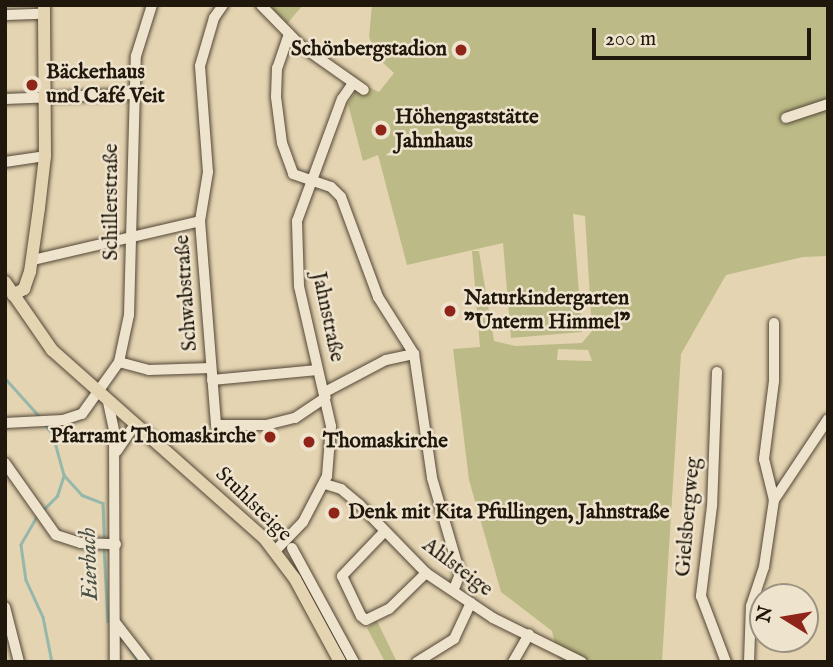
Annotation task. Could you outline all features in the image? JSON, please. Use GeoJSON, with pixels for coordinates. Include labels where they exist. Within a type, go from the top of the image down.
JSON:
{"type":"FeatureCollection","features":[{"type":"Feature","properties":{"kind":"main road"},"geometry":{"type":"LineString","coordinates":[[13,295],[24,289],[33,260],[45,156],[43,9]]}},
{"type":"Feature","properties":{"kind":"main road","name":"Stuhlsteige"},"geometry":{"type":"LineString","coordinates":[[5,282],[52,350],[275,551],[313,599],[340,662]]}},
{"type":"Feature","properties":{"kind":"street","name":"Schillerstraße"},"geometry":{"type":"LineString","coordinates":[[5,423],[47,422],[82,414],[103,398],[119,362],[130,314],[129,237],[136,56],[152,5]]}},
{"type":"Feature","properties":{"kind":"street","name":"Schwabstraße"},"geometry":{"type":"LineString","coordinates":[[223,5],[214,18],[200,66],[208,172],[200,220],[216,425],[266,425],[295,418],[326,395]]}},
{"type":"Feature","properties":{"kind":"street"},"geometry":{"type":"LineString","coordinates":[[261,5],[289,34],[364,90]]}},
{"type":"Feature","properties":{"kind":"street"},"geometry":{"type":"LineString","coordinates":[[5,15],[43,9]]}},
{"type":"Feature","properties":{"kind":"street"},"geometry":{"type":"LineString","coordinates":[[289,34],[277,68],[281,132],[293,174],[331,187],[341,197],[378,298],[414,354],[432,478],[460,573],[453,591]]}},
{"type":"Feature","properties":{"kind":"street","name":"Jahnstraße"},"geometry":{"type":"LineString","coordinates":[[275,551],[303,522],[326,484],[331,446],[326,395],[299,286],[297,221],[310,180],[353,83]]}},
{"type":"Feature","properties":{"kind":"street"},"geometry":{"type":"LineString","coordinates":[[5,99],[133,94]]}},
{"type":"Feature","properties":{"kind":"street"},"geometry":{"type":"LineString","coordinates":[[786,118],[828,104]]}},
{"type":"Feature","properties":{"kind":"street"},"geometry":{"type":"LineString","coordinates":[[5,162],[45,156]]}},
{"type":"Feature","properties":{"kind":"street"},"geometry":{"type":"LineString","coordinates":[[33,260],[200,220]]}},
{"type":"Feature","properties":{"kind":"street"},"geometry":{"type":"LineString","coordinates":[[749,662],[751,606],[764,566],[774,500],[764,459],[774,381],[774,323]]}},
{"type":"Feature","properties":{"kind":"street"},"geometry":{"type":"LineString","coordinates":[[326,395],[386,360],[414,354]]}},
{"type":"Feature","properties":{"kind":"street"},"geometry":{"type":"LineString","coordinates":[[119,362],[149,370],[211,368]]}},
{"type":"Feature","properties":{"kind":"street"},"geometry":{"type":"LineString","coordinates":[[212,380],[318,370]]}},
{"type":"Feature","properties":{"kind":"street","name":"Gielsbergweg"},"geometry":{"type":"LineString","coordinates":[[718,372],[712,506],[701,596],[726,662]]}},
{"type":"Feature","properties":{"kind":"street"},"geometry":{"type":"LineString","coordinates":[[103,398],[114,431],[115,455],[107,543],[115,623],[115,662]]}},
{"type":"Feature","properties":{"kind":"street"},"geometry":{"type":"LineString","coordinates":[[774,500],[828,419]]}},
{"type":"Feature","properties":{"kind":"street"},"geometry":{"type":"LineString","coordinates":[[114,431],[130,423]]}},
{"type":"Feature","properties":{"kind":"street"},"geometry":{"type":"LineString","coordinates":[[115,455],[130,423]]}},
{"type":"Feature","properties":{"kind":"street"},"geometry":{"type":"LineString","coordinates":[[5,463],[9,478],[45,522],[67,540],[107,543]]}},
{"type":"Feature","properties":{"kind":"street","name":"Ahlsteige"},"geometry":{"type":"LineString","coordinates":[[326,484],[341,489],[426,573],[471,603],[582,662]]}},
{"type":"Feature","properties":{"kind":"street"},"geometry":{"type":"LineString","coordinates":[[384,532],[342,576],[361,616],[366,620],[390,609],[426,573]]}},
{"type":"Feature","properties":{"kind":"street"},"geometry":{"type":"LineString","coordinates":[[292,548],[313,599],[354,662]]}},
{"type":"Feature","properties":{"kind":"street"},"geometry":{"type":"LineString","coordinates":[[417,662],[454,639],[471,603]]}},
{"type":"Feature","properties":{"kind":"street"},"geometry":{"type":"LineString","coordinates":[[5,607],[19,662]]}},
{"type":"Feature","properties":{"kind":"street"},"geometry":{"type":"LineString","coordinates":[[115,623],[146,662]]}},
{"type":"Feature","properties":{"kind":"street"},"geometry":{"type":"LineString","coordinates":[[513,662],[529,634]]}},
{"type":"Feature","properties":{"kind":"shaded area"},"geometry":{"type":"Polygon","coordinates":[[[274,5],[303,5],[286,25],[271,11],[274,5]]]}},
{"type":"Feature","properties":{"kind":"shaded area"},"geometry":{"type":"Polygon","coordinates":[[[372,5],[828,5],[828,256],[803,257],[726,275],[681,354],[662,662],[565,662],[558,658],[552,631],[501,592],[469,480],[453,349],[480,347],[472,251],[479,251],[494,341],[516,346],[582,343],[592,331],[585,216],[573,214],[582,332],[511,338],[503,243],[407,265],[378,155],[363,161],[348,104],[360,83],[379,92],[394,73],[378,58],[369,37],[372,5]],[[558,349],[557,360],[592,361],[588,350],[558,349]]]}},
{"type":"Feature","properties":{"kind":"shaded area"},"geometry":{"type":"Polygon","coordinates":[[[377,621],[397,662],[385,662],[367,628],[377,621]]]}},
{"type":"Feature","properties":{"kind":"waterway","name":"Eierbach"},"geometry":{"type":"LineString","coordinates":[[5,378],[40,417]]}},
{"type":"Feature","properties":{"kind":"waterway","name":"Eierbach"},"geometry":{"type":"LineString","coordinates":[[44,423],[53,435],[64,475],[82,495],[103,503],[104,541]]}},
{"type":"Feature","properties":{"kind":"waterway"},"geometry":{"type":"LineString","coordinates":[[43,510],[57,496],[64,475]]}},
{"type":"Feature","properties":{"kind":"waterway"},"geometry":{"type":"LineString","coordinates":[[38,515],[21,545],[26,580],[43,617],[52,662]]}},
{"type":"Feature","properties":{"kind":"waterway","name":"Eierbach"},"geometry":{"type":"LineString","coordinates":[[104,548],[108,621]]}},
{"type":"Feature","properties":{"kind":"waterway","name":"Eierbach"},"geometry":{"type":"LineString","coordinates":[[129,647],[139,662]]}},
{"type":"Feature","properties":{"kind":"place","name":"Schönbergstadion"},"geometry":{"type":"Point","coordinates":[461,50]}},
{"type":"Feature","properties":{"kind":"place","name":"Bäckerhaus und Café Veit"},"geometry":{"type":"Point","coordinates":[32,85]}},
{"type":"Feature","properties":{"kind":"place","name":"Höhengaststätte Jahnhaus"},"geometry":{"type":"Point","coordinates":[381,130]}},
{"type":"Feature","properties":{"kind":"place","name":"Naturkindergarten \"Unterm Himmel\""},"geometry":{"type":"Point","coordinates":[450,311]}},
{"type":"Feature","properties":{"kind":"place","name":"Pfarramt Thomaskirche"},"geometry":{"type":"Point","coordinates":[270,437]}},
{"type":"Feature","properties":{"kind":"place","name":"Thomaskirche"},"geometry":{"type":"Point","coordinates":[309,442]}},
{"type":"Feature","properties":{"kind":"place","name":"Denk mit Kita Pfullingen, Jahnstraße"},"geometry":{"type":"Point","coordinates":[334,513]}}]}
